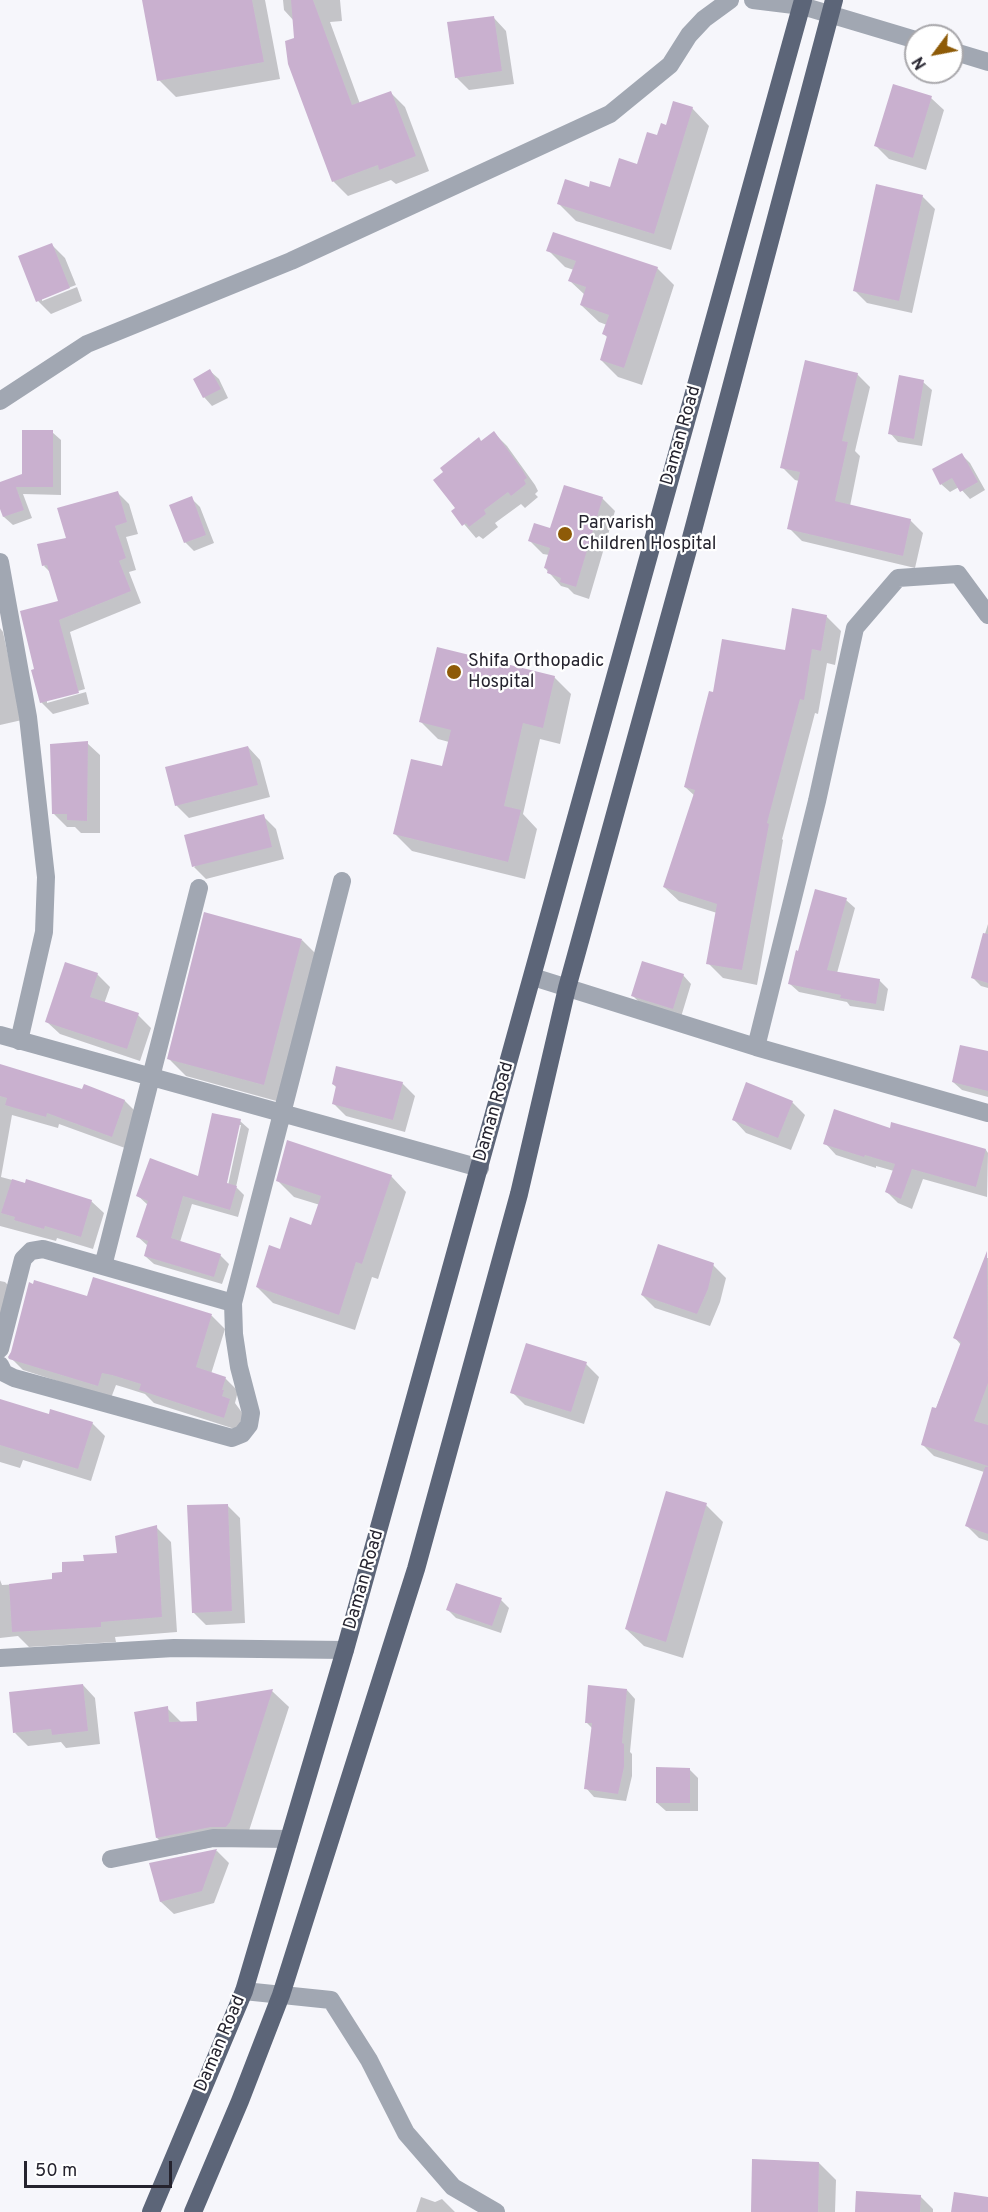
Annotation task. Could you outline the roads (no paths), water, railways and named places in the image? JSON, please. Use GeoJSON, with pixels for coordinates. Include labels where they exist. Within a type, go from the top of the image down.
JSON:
{"type":"FeatureCollection","features":[{"type":"Feature","properties":{"kind":"main road","name":"Daman Road"},"geometry":{"type":"LineString","coordinates":[[151,2212],[244,1991],[345,1650],[802,3]]}},
{"type":"Feature","properties":{"kind":"main road"},"geometry":{"type":"LineString","coordinates":[[193,2212],[240,2101],[281,1995],[416,1569],[519,1194],[567,988],[687,554],[832,7]]}},
{"type":"Feature","properties":{"kind":"street"},"geometry":{"type":"LineString","coordinates":[[0,401],[87,344],[291,261],[610,114],[670,65],[689,35],[704,19],[729,0]]}},
{"type":"Feature","properties":{"kind":"street"},"geometry":{"type":"LineString","coordinates":[[753,0],[832,7],[904,35]]}},
{"type":"Feature","properties":{"kind":"street"},"geometry":{"type":"LineString","coordinates":[[964,55],[988,62]]}},
{"type":"Feature","properties":{"kind":"street"},"geometry":{"type":"LineString","coordinates":[[0,562],[28,717],[46,877],[44,932],[19,1041]]}},
{"type":"Feature","properties":{"kind":"street"},"geometry":{"type":"LineString","coordinates":[[756,1047],[817,801],[855,628],[898,578],[958,574],[988,615]]}},
{"type":"Feature","properties":{"kind":"street"},"geometry":{"type":"LineString","coordinates":[[0,1365],[4,1373],[14,1378],[232,1438],[242,1434],[249,1425],[251,1413],[239,1367],[234,1334],[233,1304],[342,881]]}},
{"type":"Feature","properties":{"kind":"street"},"geometry":{"type":"LineString","coordinates":[[103,1266],[199,888]]}},
{"type":"Feature","properties":{"kind":"street"},"geometry":{"type":"LineString","coordinates":[[533,977],[756,1047],[988,1113]]}},
{"type":"Feature","properties":{"kind":"street"},"geometry":{"type":"LineString","coordinates":[[0,1035],[480,1168]]}},
{"type":"Feature","properties":{"kind":"street"},"geometry":{"type":"LineString","coordinates":[[0,1349],[23,1259],[31,1251],[43,1249],[233,1304]]}},
{"type":"Feature","properties":{"kind":"street"},"geometry":{"type":"LineString","coordinates":[[0,1658],[174,1648],[345,1650]]}},
{"type":"Feature","properties":{"kind":"street"},"geometry":{"type":"LineString","coordinates":[[111,1859],[213,1838],[289,1839]]}},
{"type":"Feature","properties":{"kind":"street"},"geometry":{"type":"LineString","coordinates":[[244,1991],[331,2000],[369,2060],[406,2133],[453,2187],[496,2212]]}},
{"type":"Feature","properties":{"kind":"place","name":"Parvarish Children Hospital"},"geometry":{"type":"Point","coordinates":[565,534]}},
{"type":"Feature","properties":{"kind":"place","name":"Shifa Orthopadic Hospital"},"geometry":{"type":"Point","coordinates":[454,672]}}]}
